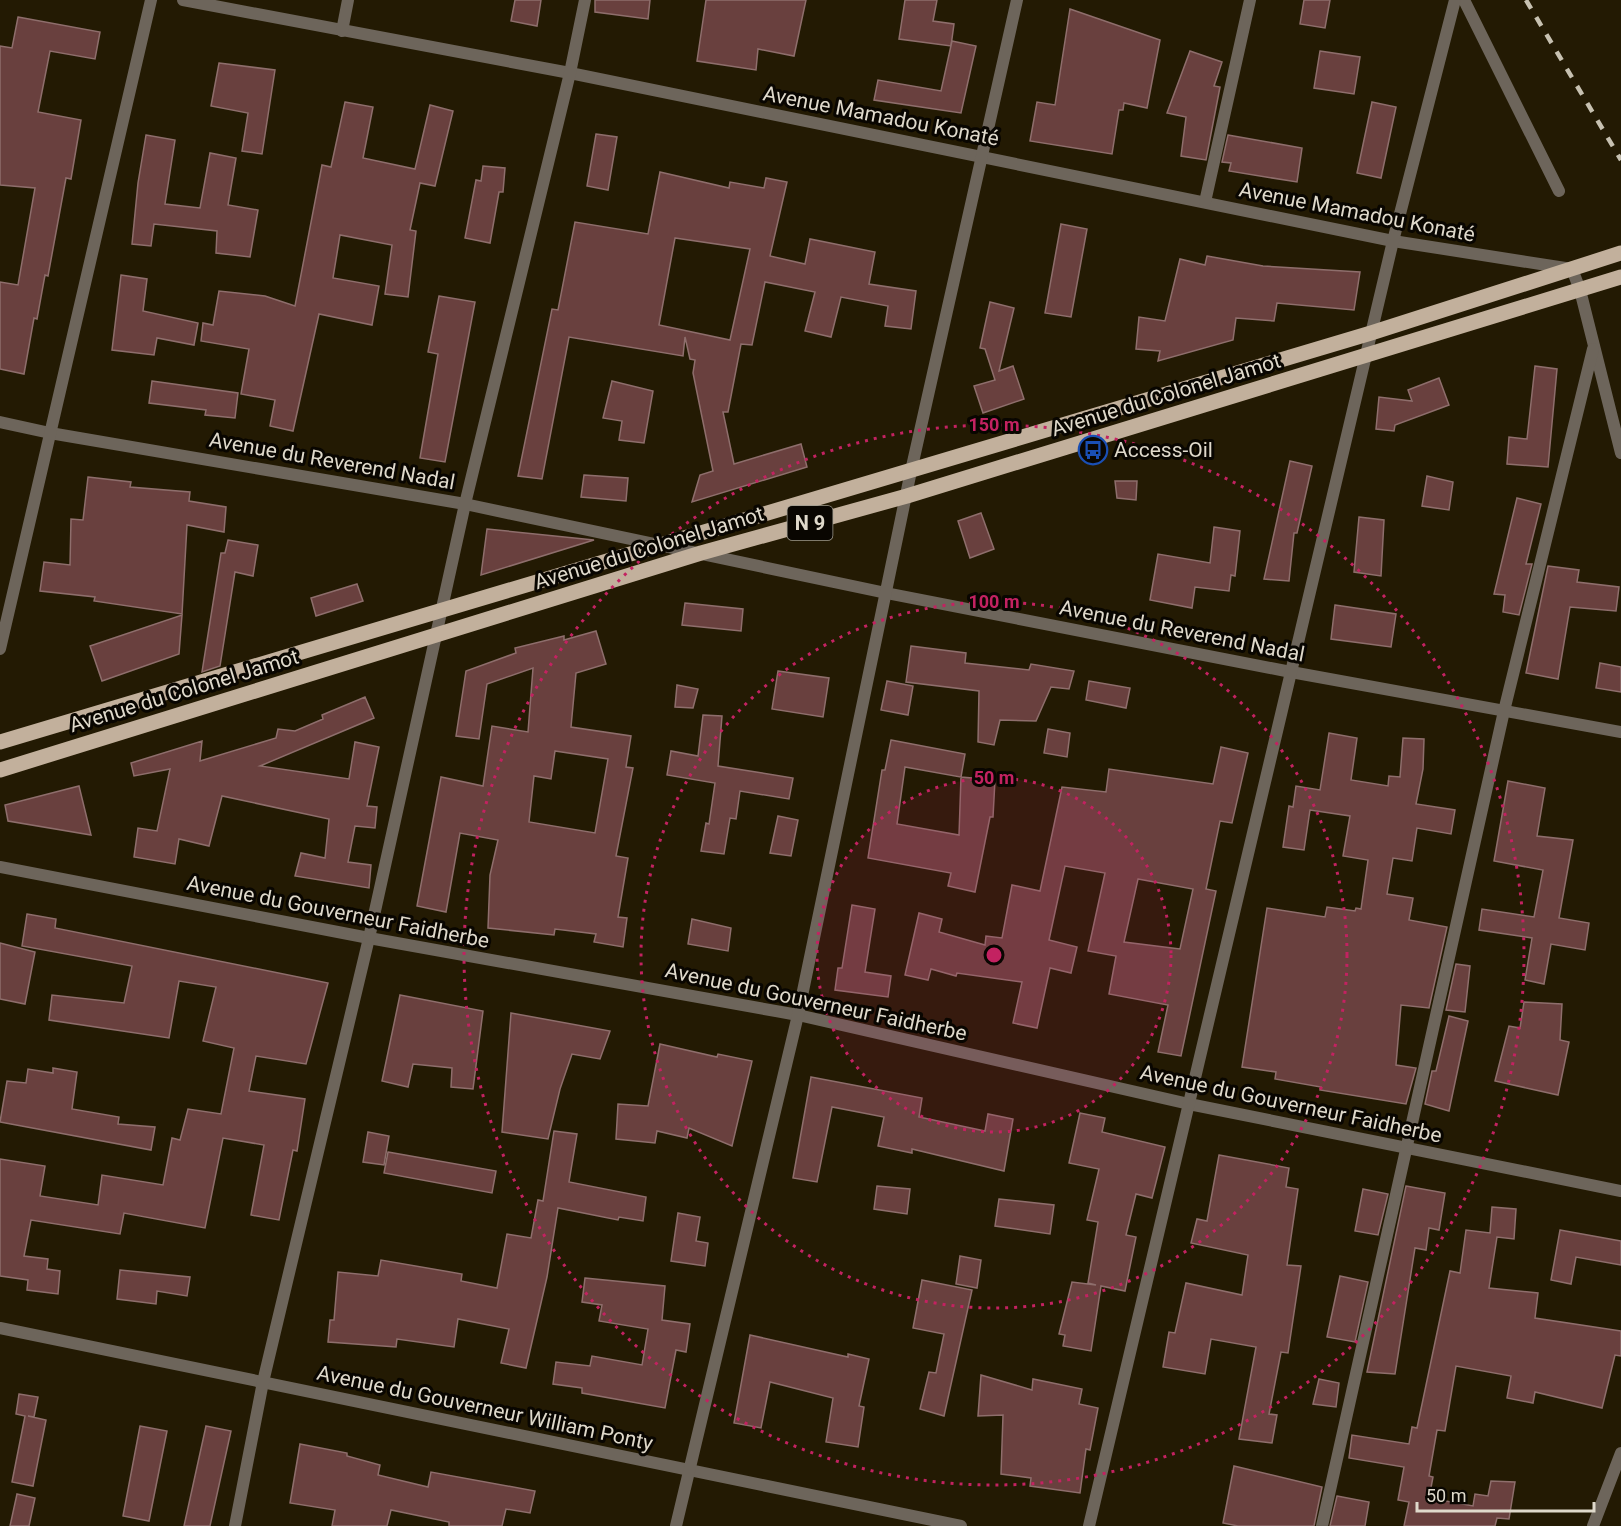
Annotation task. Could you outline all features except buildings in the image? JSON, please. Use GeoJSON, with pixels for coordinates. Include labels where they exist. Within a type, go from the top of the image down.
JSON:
{"type":"FeatureCollection","features":[{"type":"Feature","properties":{"kind":"main road","name":"Avenue du Colonel Jamot"},"geometry":{"type":"LineString","coordinates":[[0,742],[1371,333],[1621,253]]}},
{"type":"Feature","properties":{"kind":"main road","name":"Avenue du Colonel Jamot"},"geometry":{"type":"LineString","coordinates":[[0,770],[701,552],[907,496],[1621,277]]}},
{"type":"Feature","properties":{"kind":"street"},"geometry":{"type":"LineString","coordinates":[[0,649],[151,0]]}},
{"type":"Feature","properties":{"kind":"street","name":"Avenue Mamadou Konaté"},"geometry":{"type":"LineString","coordinates":[[183,0],[342,32],[570,73],[1393,241],[1572,269]]}},
{"type":"Feature","properties":{"kind":"street"},"geometry":{"type":"LineString","coordinates":[[342,32],[348,0]]}},
{"type":"Feature","properties":{"kind":"street"},"geometry":{"type":"LineString","coordinates":[[234,1526],[263,1382],[369,938],[440,612],[570,73],[585,0]]}},
{"type":"Feature","properties":{"kind":"street"},"geometry":{"type":"LineString","coordinates":[[676,1526],[798,1015],[911,471],[1017,0]]}},
{"type":"Feature","properties":{"kind":"street"},"geometry":{"type":"LineString","coordinates":[[1205,202],[1250,0]]}},
{"type":"Feature","properties":{"kind":"street"},"geometry":{"type":"LineString","coordinates":[[1089,1526],[1393,241],[1455,0]]}},
{"type":"Feature","properties":{"kind":"street"},"geometry":{"type":"LineString","coordinates":[[1464,0],[1559,191]]}},
{"type":"Feature","properties":{"kind":"street"},"geometry":{"type":"LineString","coordinates":[[1572,269],[1580,290],[1621,453]]}},
{"type":"Feature","properties":{"kind":"street"},"geometry":{"type":"LineString","coordinates":[[1322,1526],[1504,711],[1593,348]]}},
{"type":"Feature","properties":{"kind":"street","name":"Avenue du Reverend Nadal"},"geometry":{"type":"LineString","coordinates":[[0,422],[50,434],[465,504],[657,545],[701,552],[886,593],[1291,672],[1621,732]]}},
{"type":"Feature","properties":{"kind":"street","name":"Avenue du Gouverneur Faidherbe"},"geometry":{"type":"LineString","coordinates":[[0,867],[369,938],[798,1015],[1189,1104],[1621,1191]]}},
{"type":"Feature","properties":{"kind":"street","name":"Avenue du Gouverneur William Ponty"},"geometry":{"type":"LineString","coordinates":[[0,1329],[961,1526]]}},
{"type":"Feature","properties":{"kind":"street"},"geometry":{"type":"LineString","coordinates":[[1593,1526],[1621,1453]]}},
{"type":"Feature","properties":{"kind":"railway"},"geometry":{"type":"LineString","coordinates":[[1526,0],[1621,160]]}},
{"type":"Feature","properties":{"kind":"place","name":"Access-Oil"},"geometry":{"type":"Point","coordinates":[1093,450]}}]}
